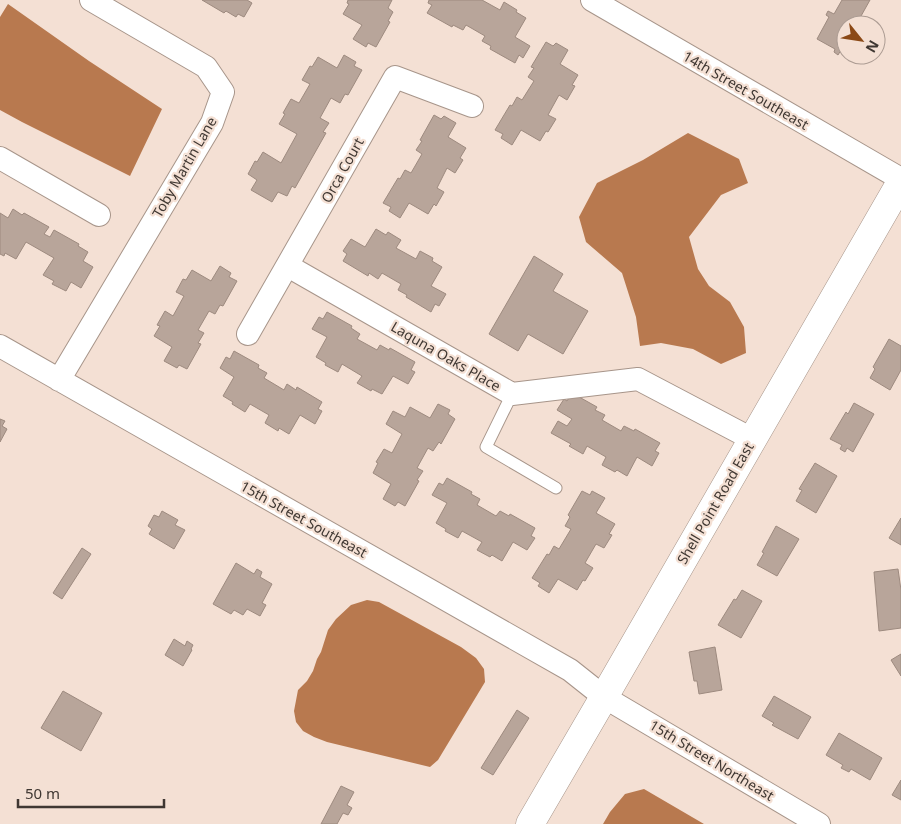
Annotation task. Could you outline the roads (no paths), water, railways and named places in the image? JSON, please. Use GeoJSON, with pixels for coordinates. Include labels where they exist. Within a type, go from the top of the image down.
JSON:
{"type":"FeatureCollection","features":[{"type":"Feature","properties":{"kind":"street","name":"Toby Martin Lane"},"geometry":{"type":"LineString","coordinates":[[59,380],[212,123],[223,92],[206,67],[90,0]]}},
{"type":"Feature","properties":{"kind":"street","name":"14th Street Southeast"},"geometry":{"type":"LineString","coordinates":[[592,0],[901,181]]}},
{"type":"Feature","properties":{"kind":"street","name":"Orca Court"},"geometry":{"type":"LineString","coordinates":[[248,334],[395,77],[472,106]]}},
{"type":"Feature","properties":{"kind":"street"},"geometry":{"type":"LineString","coordinates":[[0,158],[99,215]]}},
{"type":"Feature","properties":{"kind":"street","name":"Shell Point Road East"},"geometry":{"type":"LineString","coordinates":[[530,824],[901,181]]}},
{"type":"Feature","properties":{"kind":"street","name":"Laquna Oaks Place"},"geometry":{"type":"LineString","coordinates":[[288,266],[512,394],[638,379],[752,439]]}},
{"type":"Feature","properties":{"kind":"street","name":"15th Street Southeast"},"geometry":{"type":"LineString","coordinates":[[0,346],[570,670],[604,697]]}},
{"type":"Feature","properties":{"kind":"street","name":"15th Street Northeast"},"geometry":{"type":"LineString","coordinates":[[604,697],[819,824]]}},
{"type":"Feature","properties":{"kind":"lane"},"geometry":{"type":"LineString","coordinates":[[512,394],[486,447],[556,488]]}}]}
